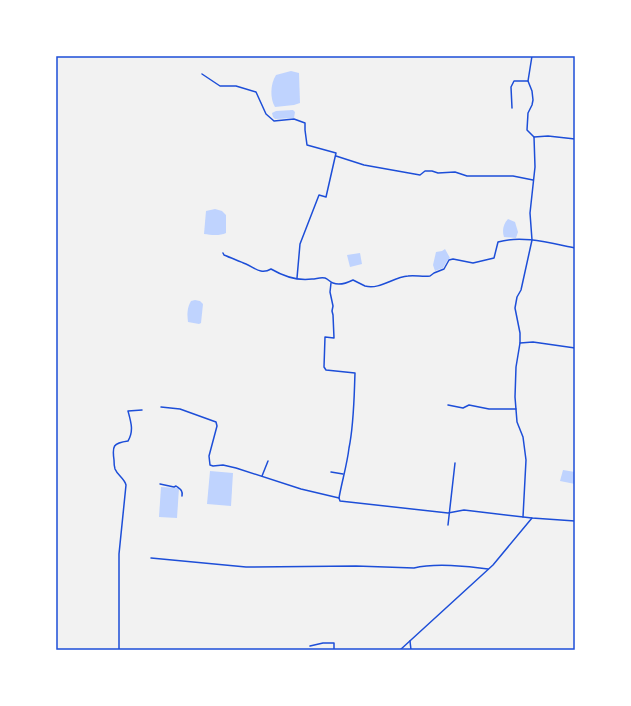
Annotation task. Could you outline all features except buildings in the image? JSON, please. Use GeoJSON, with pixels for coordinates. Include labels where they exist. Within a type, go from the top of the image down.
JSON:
{"type":"FeatureCollection","features":[{"type":"Feature","properties":{"kind":"street"},"geometry":{"type":"LineString","coordinates":[[523,517],[526,460],[523,437],[517,422],[516,409],[515,376],[520,333],[515,303],[521,290],[532,240],[530,213],[535,166],[534,137],[527,130],[528,113],[533,100],[532,91],[528,81],[532,56]]}},
{"type":"Feature","properties":{"kind":"street"},"geometry":{"type":"LineString","coordinates":[[202,74],[220,86],[236,86],[256,92],[266,114],[274,121],[294,119],[305,123],[307,145],[335,152],[336,156],[364,165],[420,175],[425,171],[438,173],[455,172],[468,176],[513,176],[533,180]]}},
{"type":"Feature","properties":{"kind":"street"},"geometry":{"type":"LineString","coordinates":[[512,108],[511,87],[514,81],[528,81]]}},
{"type":"Feature","properties":{"kind":"street"},"geometry":{"type":"LineString","coordinates":[[534,137],[548,136],[575,139]]}},
{"type":"Feature","properties":{"kind":"street"},"geometry":{"type":"LineString","coordinates":[[296,278],[300,244],[319,195],[326,198],[336,156]]}},
{"type":"Feature","properties":{"kind":"street"},"geometry":{"type":"LineString","coordinates":[[223,253],[224,255],[245,263],[258,271],[263,272],[271,270],[296,278],[325,278],[331,283],[346,284],[353,280],[364,286],[370,286],[383,284],[400,277],[428,277],[444,269],[449,260],[453,259],[473,263],[494,258],[498,242],[506,239],[532,240],[575,248]]}},
{"type":"Feature","properties":{"kind":"street"},"geometry":{"type":"LineString","coordinates":[[331,283],[330,292],[334,306],[332,311],[334,338],[325,337],[324,368],[326,370],[355,374],[353,424],[340,498]]}},
{"type":"Feature","properties":{"kind":"street"},"geometry":{"type":"LineString","coordinates":[[520,343],[533,342],[575,348]]}},
{"type":"Feature","properties":{"kind":"street"},"geometry":{"type":"LineString","coordinates":[[448,405],[463,408],[469,405],[489,408],[516,409]]}},
{"type":"Feature","properties":{"kind":"street"},"geometry":{"type":"LineString","coordinates":[[161,407],[180,409],[216,422],[217,426],[209,456],[210,465],[223,465],[236,468],[301,489],[340,498],[340,501],[448,513],[464,510],[532,518],[575,521]]}},
{"type":"Feature","properties":{"kind":"street"},"geometry":{"type":"LineString","coordinates":[[119,650],[119,554],[126,485],[115,468],[112,450],[121,442],[128,441],[130,438],[132,430],[128,411],[142,410]]}},
{"type":"Feature","properties":{"kind":"street"},"geometry":{"type":"LineString","coordinates":[[262,476],[268,461]]}},
{"type":"Feature","properties":{"kind":"street"},"geometry":{"type":"LineString","coordinates":[[448,525],[448,513],[455,463]]}},
{"type":"Feature","properties":{"kind":"street"},"geometry":{"type":"LineString","coordinates":[[331,472],[343,474]]}},
{"type":"Feature","properties":{"kind":"street"},"geometry":{"type":"LineString","coordinates":[[160,484],[180,488],[182,496]]}},
{"type":"Feature","properties":{"kind":"street"},"geometry":{"type":"LineString","coordinates":[[400,650],[488,569],[532,518]]}},
{"type":"Feature","properties":{"kind":"street"},"geometry":{"type":"LineString","coordinates":[[151,558],[246,567],[356,566],[414,568],[420,566],[469,566],[488,569]]}},
{"type":"Feature","properties":{"kind":"street"},"geometry":{"type":"LineString","coordinates":[[410,641],[411,650]]}},
{"type":"Feature","properties":{"kind":"street"},"geometry":{"type":"LineString","coordinates":[[310,646],[334,643],[334,650]]}},
{"type":"Feature","properties":{"kind":"water"},"geometry":{"type":"Polygon","coordinates":[[[291,71],[299,73],[300,103],[275,107],[272,100],[271,91],[274,79],[276,75],[291,71]]]}},
{"type":"Feature","properties":{"kind":"water"},"geometry":{"type":"Polygon","coordinates":[[[293,110],[295,112],[294,118],[275,119],[272,113],[276,111],[293,110]]]}},
{"type":"Feature","properties":{"kind":"water"},"geometry":{"type":"Polygon","coordinates":[[[215,209],[222,211],[226,215],[226,233],[218,235],[204,234],[206,211],[215,209]]]}},
{"type":"Feature","properties":{"kind":"water"},"geometry":{"type":"Polygon","coordinates":[[[508,219],[515,222],[518,232],[516,238],[504,237],[503,228],[508,219]]]}},
{"type":"Feature","properties":{"kind":"water"},"geometry":{"type":"Polygon","coordinates":[[[445,249],[450,258],[443,268],[435,271],[433,265],[436,252],[445,249]]]}},
{"type":"Feature","properties":{"kind":"water"},"geometry":{"type":"Polygon","coordinates":[[[360,253],[362,264],[350,267],[347,255],[360,253]]]}},
{"type":"Feature","properties":{"kind":"water"},"geometry":{"type":"Polygon","coordinates":[[[191,301],[200,301],[203,304],[201,323],[199,324],[188,322],[187,314],[189,306],[191,301]]]}},
{"type":"Feature","properties":{"kind":"water"},"geometry":{"type":"Polygon","coordinates":[[[563,470],[575,472],[575,484],[560,481],[563,470]]]}},
{"type":"Feature","properties":{"kind":"water"},"geometry":{"type":"Polygon","coordinates":[[[210,471],[233,473],[231,506],[207,504],[210,471]]]}},
{"type":"Feature","properties":{"kind":"water"},"geometry":{"type":"Polygon","coordinates":[[[161,487],[179,488],[177,518],[159,517],[161,487]]]}}]}
